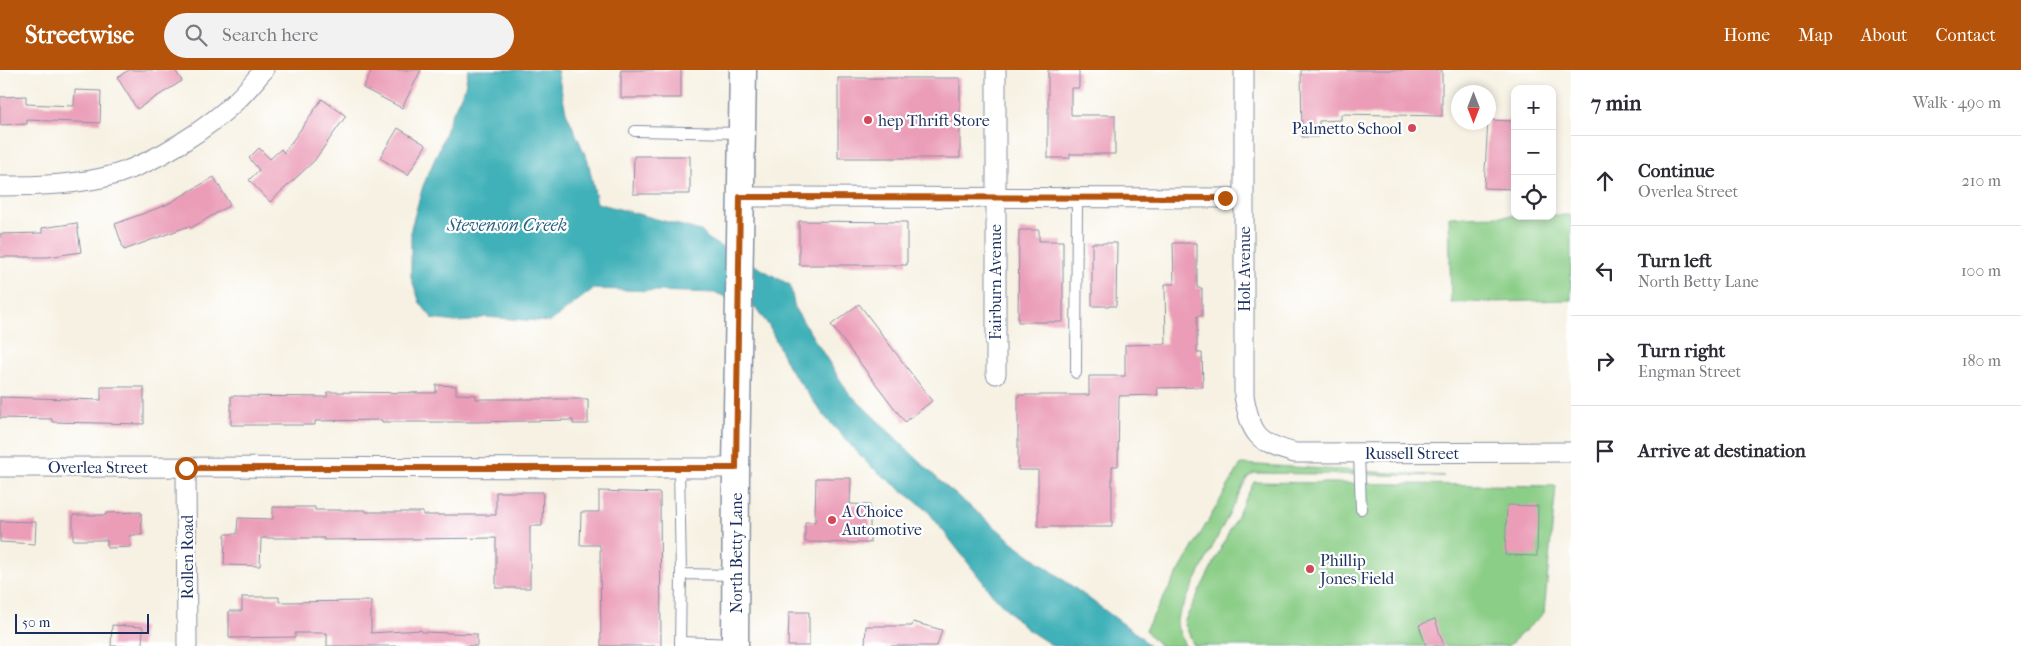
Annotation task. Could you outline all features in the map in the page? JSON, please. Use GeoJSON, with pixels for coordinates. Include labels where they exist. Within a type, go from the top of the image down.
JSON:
{"type":"FeatureCollection","features":[{"type":"Feature","properties":{"kind":"street"},"geometry":{"type":"LineString","coordinates":[[0,186],[29,186],[77,182],[117,174],[197,134],[237,101],[264,70]]}},
{"type":"Feature","properties":{"kind":"street","name":"North Betty Lane"},"geometry":{"type":"LineString","coordinates":[[735,645],[739,233],[743,70]]}},
{"type":"Feature","properties":{"kind":"street","name":"Fairburn Avenue"},"geometry":{"type":"LineString","coordinates":[[996,70],[996,374]]}},
{"type":"Feature","properties":{"kind":"street","name":"Holt Avenue"},"geometry":{"type":"LineString","coordinates":[[1244,70],[1244,396],[1248,418],[1257,436]]}},
{"type":"Feature","properties":{"kind":"street"},"geometry":{"type":"LineString","coordinates":[[740,197],[1244,198]]}},
{"type":"Feature","properties":{"kind":"street","name":"Russell Street"},"geometry":{"type":"LineString","coordinates":[[1257,436],[1274,447],[1295,453],[1571,452]]}},
{"type":"Feature","properties":{"kind":"street","name":"Overlea Street"},"geometry":{"type":"LineString","coordinates":[[0,467],[736,468]]}},
{"type":"Feature","properties":{"kind":"street","name":"Rollen Road"},"geometry":{"type":"LineString","coordinates":[[186,468],[187,646]]}},
{"type":"Feature","properties":{"kind":"lane"},"geometry":{"type":"LineString","coordinates":[[635,131],[742,133]]}},
{"type":"Feature","properties":{"kind":"lane"},"geometry":{"type":"LineString","coordinates":[[1076,373],[1077,197]]}},
{"type":"Feature","properties":{"kind":"lane"},"geometry":{"type":"LineString","coordinates":[[1359,453],[1361,509]]}},
{"type":"Feature","properties":{"kind":"lane"},"geometry":{"type":"LineString","coordinates":[[679,468],[680,644],[735,645]]}},
{"type":"Feature","properties":{"kind":"lane"},"geometry":{"type":"LineString","coordinates":[[681,574],[735,575]]}},
{"type":"Feature","properties":{"kind":"green space"},"geometry":{"type":"Polygon","coordinates":[[[1556,215],[1571,215],[1571,300],[1451,303],[1449,217],[1511,216],[1511,220],[1556,220],[1556,215]]]}},
{"type":"Feature","properties":{"kind":"green space"},"geometry":{"type":"Polygon","coordinates":[[[1241,464],[1444,476],[1254,473],[1247,478],[1177,618],[1177,626],[1185,646],[1160,646],[1145,630],[1241,464]]]}},
{"type":"Feature","properties":{"kind":"green space"},"geometry":{"type":"Polygon","coordinates":[[[1254,482],[1556,486],[1544,613],[1508,646],[1194,646],[1184,622],[1254,482]]]}},
{"type":"Feature","properties":{"kind":"water","name":"Stevenson Creek"},"geometry":{"type":"Polygon","coordinates":[[[468,70],[557,70],[566,112],[588,161],[597,203],[701,231],[711,241],[790,285],[795,309],[848,392],[943,484],[1019,547],[1141,637],[1149,646],[1053,646],[1025,628],[993,595],[927,510],[869,465],[825,417],[789,368],[769,326],[756,308],[716,293],[593,289],[550,322],[485,317],[471,321],[455,322],[433,319],[420,303],[411,277],[411,228],[423,186],[450,118],[465,87],[468,70]]]}},
{"type":"Feature","properties":{"kind":"building"},"geometry":{"type":"Polygon","coordinates":[[[129,70],[175,70],[182,81],[137,109],[117,77],[129,70]]]}},
{"type":"Feature","properties":{"kind":"building"},"geometry":{"type":"Polygon","coordinates":[[[372,70],[421,70],[402,108],[363,88],[372,70]]]}},
{"type":"Feature","properties":{"kind":"building"},"geometry":{"type":"Polygon","coordinates":[[[621,70],[681,70],[681,98],[621,98],[621,70]]]}},
{"type":"Feature","properties":{"kind":"building"},"geometry":{"type":"Polygon","coordinates":[[[1048,70],[1079,70],[1079,88],[1071,88],[1071,115],[1115,115],[1115,154],[1070,154],[1070,158],[1048,158],[1048,70]]]}},
{"type":"Feature","properties":{"kind":"building"},"geometry":{"type":"Polygon","coordinates":[[[1301,70],[1442,70],[1442,116],[1341,114],[1341,120],[1319,121],[1319,137],[1302,137],[1301,70]]]}},
{"type":"Feature","properties":{"kind":"building"},"geometry":{"type":"Polygon","coordinates":[[[838,78],[960,78],[960,158],[838,158],[838,78]]]}},
{"type":"Feature","properties":{"kind":"building"},"geometry":{"type":"Polygon","coordinates":[[[75,90],[101,91],[100,123],[27,120],[27,124],[0,125],[0,97],[26,96],[26,104],[74,106],[75,90]]]}},
{"type":"Feature","properties":{"kind":"building"},"geometry":{"type":"Polygon","coordinates":[[[322,99],[346,116],[314,161],[270,202],[249,180],[259,170],[249,158],[259,148],[270,159],[281,149],[284,153],[322,99]]]}},
{"type":"Feature","properties":{"kind":"building"},"geometry":{"type":"Polygon","coordinates":[[[1496,120],[1511,121],[1511,189],[1484,188],[1487,130],[1496,130],[1496,120]]]}},
{"type":"Feature","properties":{"kind":"building"},"geometry":{"type":"Polygon","coordinates":[[[398,128],[426,145],[408,175],[380,158],[398,128]]]}},
{"type":"Feature","properties":{"kind":"building"},"geometry":{"type":"Polygon","coordinates":[[[634,156],[690,156],[690,194],[633,194],[634,156]]]}},
{"type":"Feature","properties":{"kind":"building"},"geometry":{"type":"Polygon","coordinates":[[[214,177],[230,205],[191,228],[189,226],[124,250],[115,224],[166,205],[214,177]]]}},
{"type":"Feature","properties":{"kind":"building"},"geometry":{"type":"Polygon","coordinates":[[[799,221],[907,222],[907,265],[799,265],[799,221]]]}},
{"type":"Feature","properties":{"kind":"building"},"geometry":{"type":"Polygon","coordinates":[[[77,223],[81,252],[48,257],[0,257],[0,234],[42,233],[42,228],[77,223]]]}},
{"type":"Feature","properties":{"kind":"building"},"geometry":{"type":"Polygon","coordinates":[[[1019,230],[1039,230],[1039,241],[1063,241],[1063,322],[1018,322],[1019,230]]]}},
{"type":"Feature","properties":{"kind":"building"},"geometry":{"type":"Polygon","coordinates":[[[1092,243],[1117,243],[1116,306],[1092,306],[1092,243]]]}},
{"type":"Feature","properties":{"kind":"building"},"geometry":{"type":"Polygon","coordinates":[[[1173,243],[1197,243],[1197,288],[1202,288],[1202,316],[1197,316],[1197,353],[1202,353],[1203,387],[1157,388],[1158,395],[1119,396],[1118,466],[1112,466],[1112,527],[1038,527],[1038,470],[1018,470],[1018,395],[1089,395],[1089,376],[1125,376],[1125,345],[1166,344],[1165,284],[1174,284],[1173,243]]]}},
{"type":"Feature","properties":{"kind":"building"},"geometry":{"type":"Polygon","coordinates":[[[859,304],[932,401],[905,422],[831,325],[859,304]]]}},
{"type":"Feature","properties":{"kind":"building"},"geometry":{"type":"Polygon","coordinates":[[[436,385],[456,386],[456,394],[476,395],[476,399],[588,399],[588,424],[573,424],[573,420],[382,422],[382,420],[315,421],[315,425],[231,425],[231,396],[327,397],[327,392],[436,393],[436,385]]]}},
{"type":"Feature","properties":{"kind":"building"},"geometry":{"type":"Polygon","coordinates":[[[101,387],[144,387],[144,424],[52,422],[52,419],[0,418],[0,397],[101,400],[101,387]]]}},
{"type":"Feature","properties":{"kind":"building"},"geometry":{"type":"Polygon","coordinates":[[[816,478],[851,478],[850,504],[870,505],[870,543],[805,542],[805,522],[815,522],[816,478]]]}},
{"type":"Feature","properties":{"kind":"building"},"geometry":{"type":"Polygon","coordinates":[[[599,491],[660,493],[661,646],[601,646],[600,545],[580,545],[581,512],[599,512],[599,491]]]}},
{"type":"Feature","properties":{"kind":"building"},"geometry":{"type":"Polygon","coordinates":[[[496,492],[543,492],[542,526],[530,526],[530,588],[496,588],[496,538],[324,540],[324,538],[261,538],[260,566],[224,565],[225,534],[237,534],[238,518],[273,519],[273,507],[315,507],[315,510],[366,510],[366,512],[423,512],[423,515],[496,515],[496,492]]]}},
{"type":"Feature","properties":{"kind":"building"},"geometry":{"type":"Polygon","coordinates":[[[1507,505],[1538,506],[1537,556],[1505,555],[1507,505]]]}},
{"type":"Feature","properties":{"kind":"building"},"geometry":{"type":"Polygon","coordinates":[[[141,512],[142,535],[130,535],[131,547],[107,548],[107,540],[73,540],[73,515],[141,512]]]}},
{"type":"Feature","properties":{"kind":"building"},"geometry":{"type":"Polygon","coordinates":[[[0,521],[36,522],[35,544],[0,542],[0,521]]]}},
{"type":"Feature","properties":{"kind":"building"},"geometry":{"type":"Polygon","coordinates":[[[242,597],[279,597],[279,602],[371,601],[371,633],[421,630],[422,632],[477,634],[477,646],[327,646],[327,633],[295,633],[295,637],[229,638],[229,611],[242,611],[242,597]]]}},
{"type":"Feature","properties":{"kind":"building"},"geometry":{"type":"Polygon","coordinates":[[[789,612],[809,612],[809,646],[788,646],[789,612]]]}},
{"type":"Feature","properties":{"kind":"building"},"geometry":{"type":"Polygon","coordinates":[[[1435,619],[1444,646],[1426,646],[1419,625],[1435,619]]]}},
{"type":"Feature","properties":{"kind":"building"},"geometry":{"type":"Polygon","coordinates":[[[913,622],[942,630],[937,646],[865,646],[866,626],[912,626],[913,622]]]}},
{"type":"Feature","properties":{"kind":"building"},"geometry":{"type":"Polygon","coordinates":[[[112,625],[143,627],[142,646],[111,646],[112,625]]]}},
{"type":"Feature","properties":{"kind":"place","name":"hep Thrift Store"},"geometry":{"type":"Point","coordinates":[868,120]}},
{"type":"Feature","properties":{"kind":"place","name":"Palmetto School"},"geometry":{"type":"Point","coordinates":[1412,128]}},
{"type":"Feature","properties":{"kind":"place","name":"A Choice Automotive"},"geometry":{"type":"Point","coordinates":[832,520]}},
{"type":"Feature","properties":{"kind":"place","name":"Phillip Jones Field"},"geometry":{"type":"Point","coordinates":[1310,569]}},
{"type":"Feature","properties":{"kind":"route"},"geometry":{"type":"LineString","coordinates":[[186,468],[736,468],[740,197],[1225,198]]}}]}
